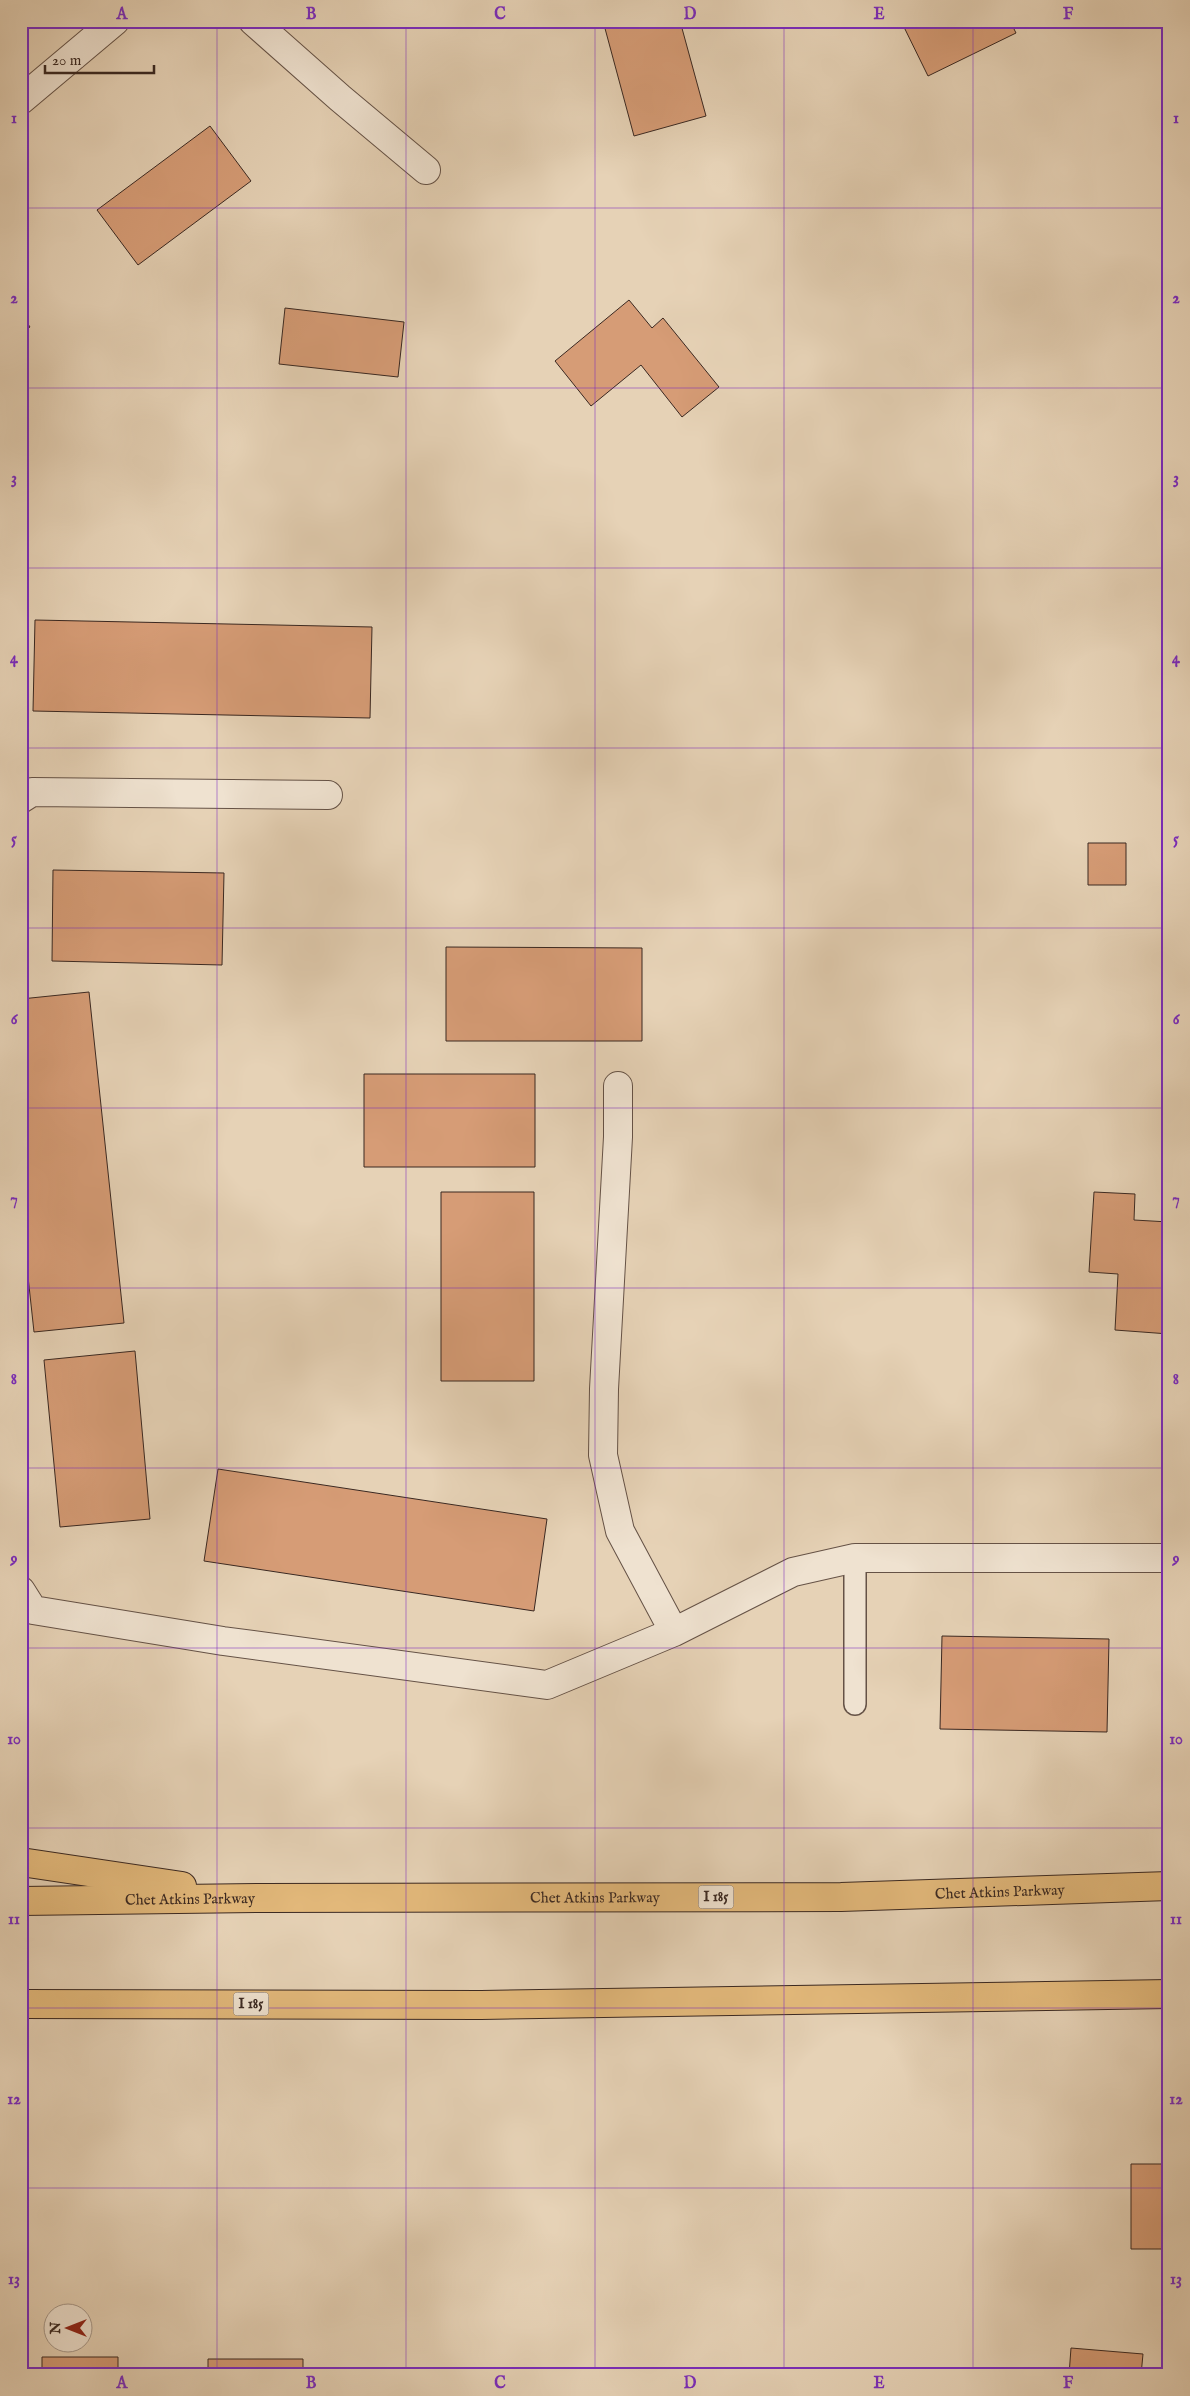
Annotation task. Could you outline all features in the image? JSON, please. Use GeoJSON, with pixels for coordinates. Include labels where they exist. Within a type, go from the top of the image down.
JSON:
{"type":"FeatureCollection","features":[{"type":"Feature","properties":{"kind":"highway"},"geometry":{"type":"LineString","coordinates":[[21,1862],[262,1898]]}},
{"type":"Feature","properties":{"kind":"highway","name":"Chet Atkins Parkway"},"geometry":{"type":"LineString","coordinates":[[21,1901],[262,1898],[841,1897],[1169,1886]]}},
{"type":"Feature","properties":{"kind":"highway","name":"I 185"},"geometry":{"type":"LineString","coordinates":[[21,2004],[334,2003],[482,2005],[1169,1994]]}},
{"type":"Feature","properties":{"kind":"highway"},"geometry":{"type":"LineString","coordinates":[[21,2021],[334,2003]]}},
{"type":"Feature","properties":{"kind":"street"},"geometry":{"type":"LineString","coordinates":[[21,100],[115,21]]}},
{"type":"Feature","properties":{"kind":"street"},"geometry":{"type":"LineString","coordinates":[[253,21],[340,98],[426,170]]}},
{"type":"Feature","properties":{"kind":"street"},"geometry":{"type":"LineString","coordinates":[[21,799],[32,792],[328,795]]}},
{"type":"Feature","properties":{"kind":"street"},"geometry":{"type":"LineString","coordinates":[[618,1086],[618,1137],[604,1389],[603,1455],[620,1531],[674,1632]]}},
{"type":"Feature","properties":{"kind":"street"},"geometry":{"type":"LineString","coordinates":[[21,1591],[33,1610],[223,1641],[548,1684],[674,1632],[793,1572],[855,1558],[1169,1558]]}},
{"type":"Feature","properties":{"kind":"lane"},"geometry":{"type":"LineString","coordinates":[[855,1558],[855,1704]]}},
{"type":"Feature","properties":{"kind":"building"},"geometry":{"type":"Polygon","coordinates":[[[603,21],[680,21],[706,116],[634,136],[603,21]]]}},
{"type":"Feature","properties":{"kind":"building"},"geometry":{"type":"Polygon","coordinates":[[[901,21],[1010,21],[1016,33],[928,76],[901,21]]]}},
{"type":"Feature","properties":{"kind":"building"},"geometry":{"type":"Polygon","coordinates":[[[210,126],[251,181],[138,265],[97,210],[210,126]]]}},
{"type":"Feature","properties":{"kind":"building"},"geometry":{"type":"Polygon","coordinates":[[[629,300],[652,328],[663,318],[719,387],[682,417],[641,365],[591,406],[555,361],[629,300]]]}},
{"type":"Feature","properties":{"kind":"building"},"geometry":{"type":"Polygon","coordinates":[[[285,308],[404,322],[398,377],[279,364],[285,308]]]}},
{"type":"Feature","properties":{"kind":"building"},"geometry":{"type":"Polygon","coordinates":[[[21,314],[30,327],[21,333],[21,314]]]}},
{"type":"Feature","properties":{"kind":"building"},"geometry":{"type":"Polygon","coordinates":[[[35,620],[372,627],[370,718],[33,711],[35,620]]]}},
{"type":"Feature","properties":{"kind":"building"},"geometry":{"type":"Polygon","coordinates":[[[1169,806],[1169,870],[1163,870],[1169,806]]]}},
{"type":"Feature","properties":{"kind":"building"},"geometry":{"type":"Polygon","coordinates":[[[1088,843],[1126,843],[1126,885],[1088,885],[1088,843]]]}},
{"type":"Feature","properties":{"kind":"building"},"geometry":{"type":"Polygon","coordinates":[[[53,870],[224,873],[222,965],[52,961],[53,870]]]}},
{"type":"Feature","properties":{"kind":"building"},"geometry":{"type":"Polygon","coordinates":[[[446,947],[642,948],[642,1041],[446,1041],[446,947]]]}},
{"type":"Feature","properties":{"kind":"building"},"geometry":{"type":"Polygon","coordinates":[[[1164,947],[1169,947],[1169,1067],[1164,1067],[1164,947]]]}},
{"type":"Feature","properties":{"kind":"building"},"geometry":{"type":"Polygon","coordinates":[[[89,992],[124,1323],[34,1332],[21,1212],[21,999],[89,992]]]}},
{"type":"Feature","properties":{"kind":"building"},"geometry":{"type":"Polygon","coordinates":[[[364,1074],[535,1074],[535,1167],[364,1167],[364,1074]]]}},
{"type":"Feature","properties":{"kind":"building"},"geometry":{"type":"Polygon","coordinates":[[[441,1192],[534,1192],[534,1381],[441,1381],[441,1192]]]}},
{"type":"Feature","properties":{"kind":"building"},"geometry":{"type":"Polygon","coordinates":[[[1094,1192],[1135,1194],[1134,1220],[1169,1222],[1169,1334],[1115,1330],[1118,1274],[1089,1272],[1094,1192]]]}},
{"type":"Feature","properties":{"kind":"building"},"geometry":{"type":"Polygon","coordinates":[[[135,1351],[150,1519],[60,1527],[44,1360],[135,1351]]]}},
{"type":"Feature","properties":{"kind":"building"},"geometry":{"type":"Polygon","coordinates":[[[218,1469],[547,1519],[534,1611],[204,1561],[218,1469]]]}},
{"type":"Feature","properties":{"kind":"building"},"geometry":{"type":"Polygon","coordinates":[[[942,1636],[1109,1639],[1107,1732],[940,1729],[942,1636]]]}},
{"type":"Feature","properties":{"kind":"building"},"geometry":{"type":"Polygon","coordinates":[[[1131,2164],[1169,2164],[1169,2249],[1131,2249],[1131,2164]]]}},
{"type":"Feature","properties":{"kind":"building"},"geometry":{"type":"Polygon","coordinates":[[[1071,2348],[1143,2354],[1141,2375],[1069,2375],[1071,2348]]]}},
{"type":"Feature","properties":{"kind":"building"},"geometry":{"type":"Polygon","coordinates":[[[42,2357],[118,2357],[118,2375],[42,2375],[42,2357]]]}},
{"type":"Feature","properties":{"kind":"building"},"geometry":{"type":"Polygon","coordinates":[[[208,2359],[303,2359],[303,2375],[208,2375],[208,2359]]]}}]}
